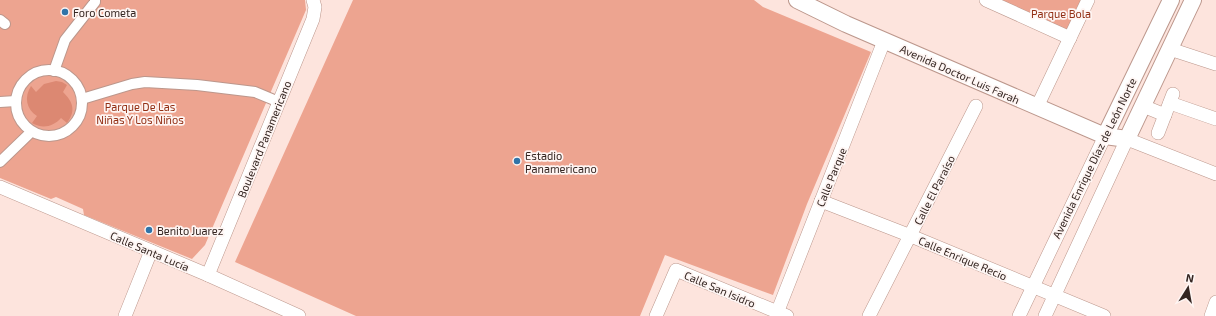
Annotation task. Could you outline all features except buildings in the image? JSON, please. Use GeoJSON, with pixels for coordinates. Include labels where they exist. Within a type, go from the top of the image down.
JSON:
{"type":"FeatureCollection","features":[{"type":"Feature","properties":{"kind":"street"},"geometry":{"type":"LineString","coordinates":[[54,71],[65,40],[95,0]]}},
{"type":"Feature","properties":{"kind":"street","name":"Avenida Doctor Luis Farah"},"geometry":{"type":"LineString","coordinates":[[797,0],[884,41],[1105,136],[1127,140]]}},
{"type":"Feature","properties":{"kind":"street"},"geometry":{"type":"LineString","coordinates":[[986,0],[1070,38]]}},
{"type":"Feature","properties":{"kind":"street"},"geometry":{"type":"LineString","coordinates":[[1037,107],[1088,0]]}},
{"type":"Feature","properties":{"kind":"street","name":"Avenida Enrique Díaz de León Norte"},"geometry":{"type":"LineString","coordinates":[[1019,316],[1171,0]]}},
{"type":"Feature","properties":{"kind":"street","name":"Avenida Enrique Díaz de León Norte"},"geometry":{"type":"LineString","coordinates":[[1045,316],[1193,0]]}},
{"type":"Feature","properties":{"kind":"street","name":"Boulevard Panamericano"},"geometry":{"type":"LineString","coordinates":[[208,276],[313,19],[315,13],[312,1]]}},
{"type":"Feature","properties":{"kind":"street","name":"Calle Parque"},"geometry":{"type":"LineString","coordinates":[[782,314],[821,201],[884,41]]}},
{"type":"Feature","properties":{"kind":"street"},"geometry":{"type":"LineString","coordinates":[[1170,49],[1216,64]]}},
{"type":"Feature","properties":{"kind":"street"},"geometry":{"type":"LineString","coordinates":[[54,71],[62,73],[72,80],[80,91],[82,99],[81,110],[76,123],[62,134],[53,136],[43,136],[32,132],[20,119],[16,101],[20,87],[30,77],[39,72],[54,71]]}},
{"type":"Feature","properties":{"kind":"street"},"geometry":{"type":"LineString","coordinates":[[82,99],[132,84],[145,82],[197,85],[255,92],[279,102]]}},
{"type":"Feature","properties":{"kind":"street"},"geometry":{"type":"LineString","coordinates":[[0,102],[16,101]]}},
{"type":"Feature","properties":{"kind":"street"},"geometry":{"type":"LineString","coordinates":[[1143,106],[1169,104],[1216,120]]}},
{"type":"Feature","properties":{"kind":"street"},"geometry":{"type":"LineString","coordinates":[[1158,133],[1169,104]]}},
{"type":"Feature","properties":{"kind":"street","name":"Calle El Paraíso"},"geometry":{"type":"LineString","coordinates":[[869,316],[976,106]]}},
{"type":"Feature","properties":{"kind":"street"},"geometry":{"type":"LineString","coordinates":[[0,162],[32,132]]}},
{"type":"Feature","properties":{"kind":"street"},"geometry":{"type":"LineString","coordinates":[[1127,140],[1216,174]]}},
{"type":"Feature","properties":{"kind":"street","name":"Calle Santa Lucía"},"geometry":{"type":"LineString","coordinates":[[0,187],[299,316]]}},
{"type":"Feature","properties":{"kind":"street","name":"Calle Enrique Recio"},"geometry":{"type":"LineString","coordinates":[[821,201],[911,236],[1104,316]]}},
{"type":"Feature","properties":{"kind":"street"},"geometry":{"type":"LineString","coordinates":[[125,316],[151,251]]}},
{"type":"Feature","properties":{"kind":"street","name":"Calle San Isidro"},"geometry":{"type":"LineString","coordinates":[[656,316],[676,270],[782,314]]}},
{"type":"Feature","properties":{"kind":"street"},"geometry":{"type":"LineString","coordinates":[[1211,316],[1216,302]]}},
{"type":"Feature","properties":{"kind":"green space","name":"Parque De Las Niñas Y Los Niños"},"geometry":{"type":"Polygon","coordinates":[[[0,0],[305,0],[306,10],[205,245],[192,259],[84,215],[83,209],[56,197],[51,199],[0,178],[0,0]]]}},
{"type":"Feature","properties":{"kind":"green space"},"geometry":{"type":"Polygon","coordinates":[[[353,0],[754,0],[763,7],[871,52],[807,204],[773,295],[665,255],[640,316],[356,316],[235,262],[353,0]]]}},
{"type":"Feature","properties":{"kind":"green space","name":"Parque Bola"},"geometry":{"type":"Polygon","coordinates":[[[999,0],[1083,0],[1068,30],[999,0]]]}},
{"type":"Feature","properties":{"kind":"shaded area"},"geometry":{"type":"Polygon","coordinates":[[[56,81],[67,85],[63,92],[71,102],[73,110],[70,118],[67,123],[61,118],[47,126],[40,126],[32,123],[37,116],[30,110],[27,102],[27,94],[31,86],[36,92],[44,84],[56,81]]]}},
{"type":"Feature","properties":{"kind":"place","name":"Foro Cometa"},"geometry":{"type":"Point","coordinates":[65,12]}},
{"type":"Feature","properties":{"kind":"place","name":"Estadio Panamericano"},"geometry":{"type":"Point","coordinates":[517,161]}},
{"type":"Feature","properties":{"kind":"place","name":"Benito Juarez"},"geometry":{"type":"Point","coordinates":[149,230]}}]}
